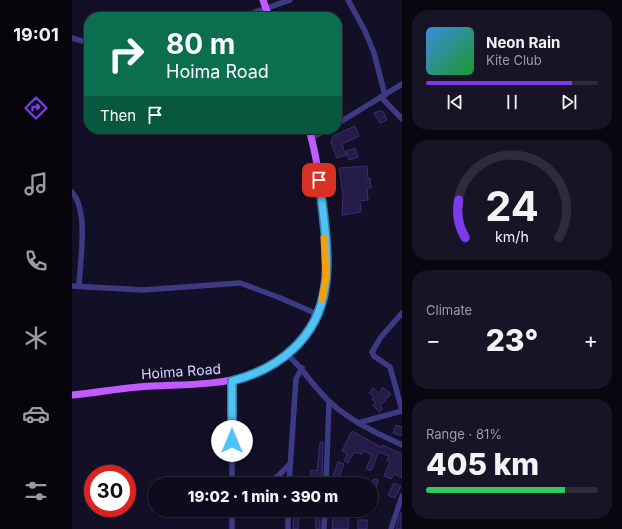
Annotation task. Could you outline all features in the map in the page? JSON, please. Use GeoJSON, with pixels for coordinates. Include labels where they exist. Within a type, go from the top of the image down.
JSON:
{"type":"FeatureCollection","features":[{"type":"Feature","properties":{"kind":"main road"},"geometry":{"type":"LineString","coordinates":[[263,0],[267,12]]}},
{"type":"Feature","properties":{"kind":"main road","name":"Hoima Road"},"geometry":{"type":"LineString","coordinates":[[72,395],[138,387],[195,385],[232,381],[256,374],[288,355],[301,341],[317,314],[325,288],[326,266],[321,197],[310,134]]}},
{"type":"Feature","properties":{"kind":"street"},"geometry":{"type":"LineString","coordinates":[[255,12],[290,0]]}},
{"type":"Feature","properties":{"kind":"street"},"geometry":{"type":"LineString","coordinates":[[348,0],[365,30],[374,53],[383,96],[402,119]]}},
{"type":"Feature","properties":{"kind":"street"},"geometry":{"type":"LineString","coordinates":[[72,38],[84,41]]}},
{"type":"Feature","properties":{"kind":"street"},"geometry":{"type":"LineString","coordinates":[[342,121],[402,84]]}},
{"type":"Feature","properties":{"kind":"street"},"geometry":{"type":"LineString","coordinates":[[311,138],[318,134]]}},
{"type":"Feature","properties":{"kind":"street"},"geometry":{"type":"LineString","coordinates":[[72,192],[77,198],[82,216],[79,286]]}},
{"type":"Feature","properties":{"kind":"street"},"geometry":{"type":"LineString","coordinates":[[72,286],[117,290],[143,290],[240,283],[278,297],[317,314]]}},
{"type":"Feature","properties":{"kind":"street"},"geometry":{"type":"LineString","coordinates":[[358,423],[402,410],[390,367],[374,356],[372,352],[381,337],[402,313]]}},
{"type":"Feature","properties":{"kind":"street"},"geometry":{"type":"LineString","coordinates":[[288,355],[302,368],[330,402],[358,423],[402,445]]}},
{"type":"Feature","properties":{"kind":"street"},"geometry":{"type":"LineString","coordinates":[[290,477],[296,379],[302,368]]}},
{"type":"Feature","properties":{"kind":"street"},"geometry":{"type":"LineString","coordinates":[[232,381],[232,477]]}},
{"type":"Feature","properties":{"kind":"street"},"geometry":{"type":"LineString","coordinates":[[326,477],[330,402]]}},
{"type":"Feature","properties":{"kind":"street"},"geometry":{"type":"LineString","coordinates":[[277,477],[290,464]]}},
{"type":"Feature","properties":{"kind":"street"},"geometry":{"type":"LineString","coordinates":[[391,529],[402,496]]}},
{"type":"Feature","properties":{"kind":"street"},"geometry":{"type":"LineString","coordinates":[[232,517],[232,529]]}},
{"type":"Feature","properties":{"kind":"street"},"geometry":{"type":"LineString","coordinates":[[288,517],[288,529]]}},
{"type":"Feature","properties":{"kind":"street"},"geometry":{"type":"LineString","coordinates":[[324,529],[325,517]]}},
{"type":"Feature","properties":{"kind":"building"},"geometry":{"type":"Polygon","coordinates":[[[383,111],[387,120],[380,123],[374,113],[383,111]]]}},
{"type":"Feature","properties":{"kind":"building"},"geometry":{"type":"Polygon","coordinates":[[[355,126],[359,136],[342,144],[346,155],[337,158],[331,142],[333,136],[342,134],[342,132],[355,126]]]}},
{"type":"Feature","properties":{"kind":"building"},"geometry":{"type":"Polygon","coordinates":[[[355,148],[358,157],[349,160],[346,151],[355,148]]]}},
{"type":"Feature","properties":{"kind":"building"},"geometry":{"type":"Polygon","coordinates":[[[367,166],[368,179],[370,178],[371,188],[367,188],[368,200],[360,201],[361,212],[342,215],[343,195],[339,168],[367,166]]]}},
{"type":"Feature","properties":{"kind":"building"},"geometry":{"type":"Polygon","coordinates":[[[383,387],[391,394],[380,406],[383,409],[379,412],[373,405],[376,402],[372,399],[374,397],[369,393],[373,388],[379,393],[383,387]]]}},
{"type":"Feature","properties":{"kind":"building"},"geometry":{"type":"Polygon","coordinates":[[[396,425],[402,427],[402,436],[393,433],[396,425]]]}},
{"type":"Feature","properties":{"kind":"building"},"geometry":{"type":"Polygon","coordinates":[[[352,431],[381,447],[382,445],[402,454],[402,478],[394,474],[391,479],[384,476],[390,462],[387,460],[389,456],[379,452],[371,471],[366,469],[372,455],[364,451],[362,454],[354,452],[348,463],[344,461],[347,454],[342,451],[352,431]]]}},
{"type":"Feature","properties":{"kind":"building"},"geometry":{"type":"Polygon","coordinates":[[[320,442],[323,442],[322,477],[310,477],[311,470],[317,471],[320,442]]]}},
{"type":"Feature","properties":{"kind":"building"},"geometry":{"type":"Polygon","coordinates":[[[338,462],[344,464],[339,477],[333,476],[338,462]]]}},
{"type":"Feature","properties":{"kind":"building"},"geometry":{"type":"Polygon","coordinates":[[[394,483],[401,486],[395,498],[388,495],[394,483]]]}},
{"type":"Feature","properties":{"kind":"building"},"geometry":{"type":"Polygon","coordinates":[[[401,512],[401,529],[396,529],[398,521],[401,512]]]}},
{"type":"Feature","properties":{"kind":"building"},"geometry":{"type":"Polygon","coordinates":[[[294,517],[299,517],[298,529],[293,529],[294,517]]]}},
{"type":"Feature","properties":{"kind":"building"},"geometry":{"type":"Polygon","coordinates":[[[315,517],[320,517],[320,529],[316,529],[315,517]]]}},
{"type":"Feature","properties":{"kind":"building"},"geometry":{"type":"Polygon","coordinates":[[[333,517],[349,517],[348,529],[332,529],[333,517]]]}},
{"type":"Feature","properties":{"kind":"building"},"geometry":{"type":"Polygon","coordinates":[[[358,520],[367,520],[367,529],[358,529],[358,520]]]}},
{"type":"Feature","properties":{"kind":"slow traffic"},"geometry":{"type":"LineString","coordinates":[[322,299],[326,277],[324,238]]}},
{"type":"Feature","properties":{"kind":"route"},"geometry":{"type":"LineString","coordinates":[[232,441],[232,381],[256,374],[288,355],[301,341],[310,327],[322,300],[325,288],[326,266],[319,180]]}}]}
